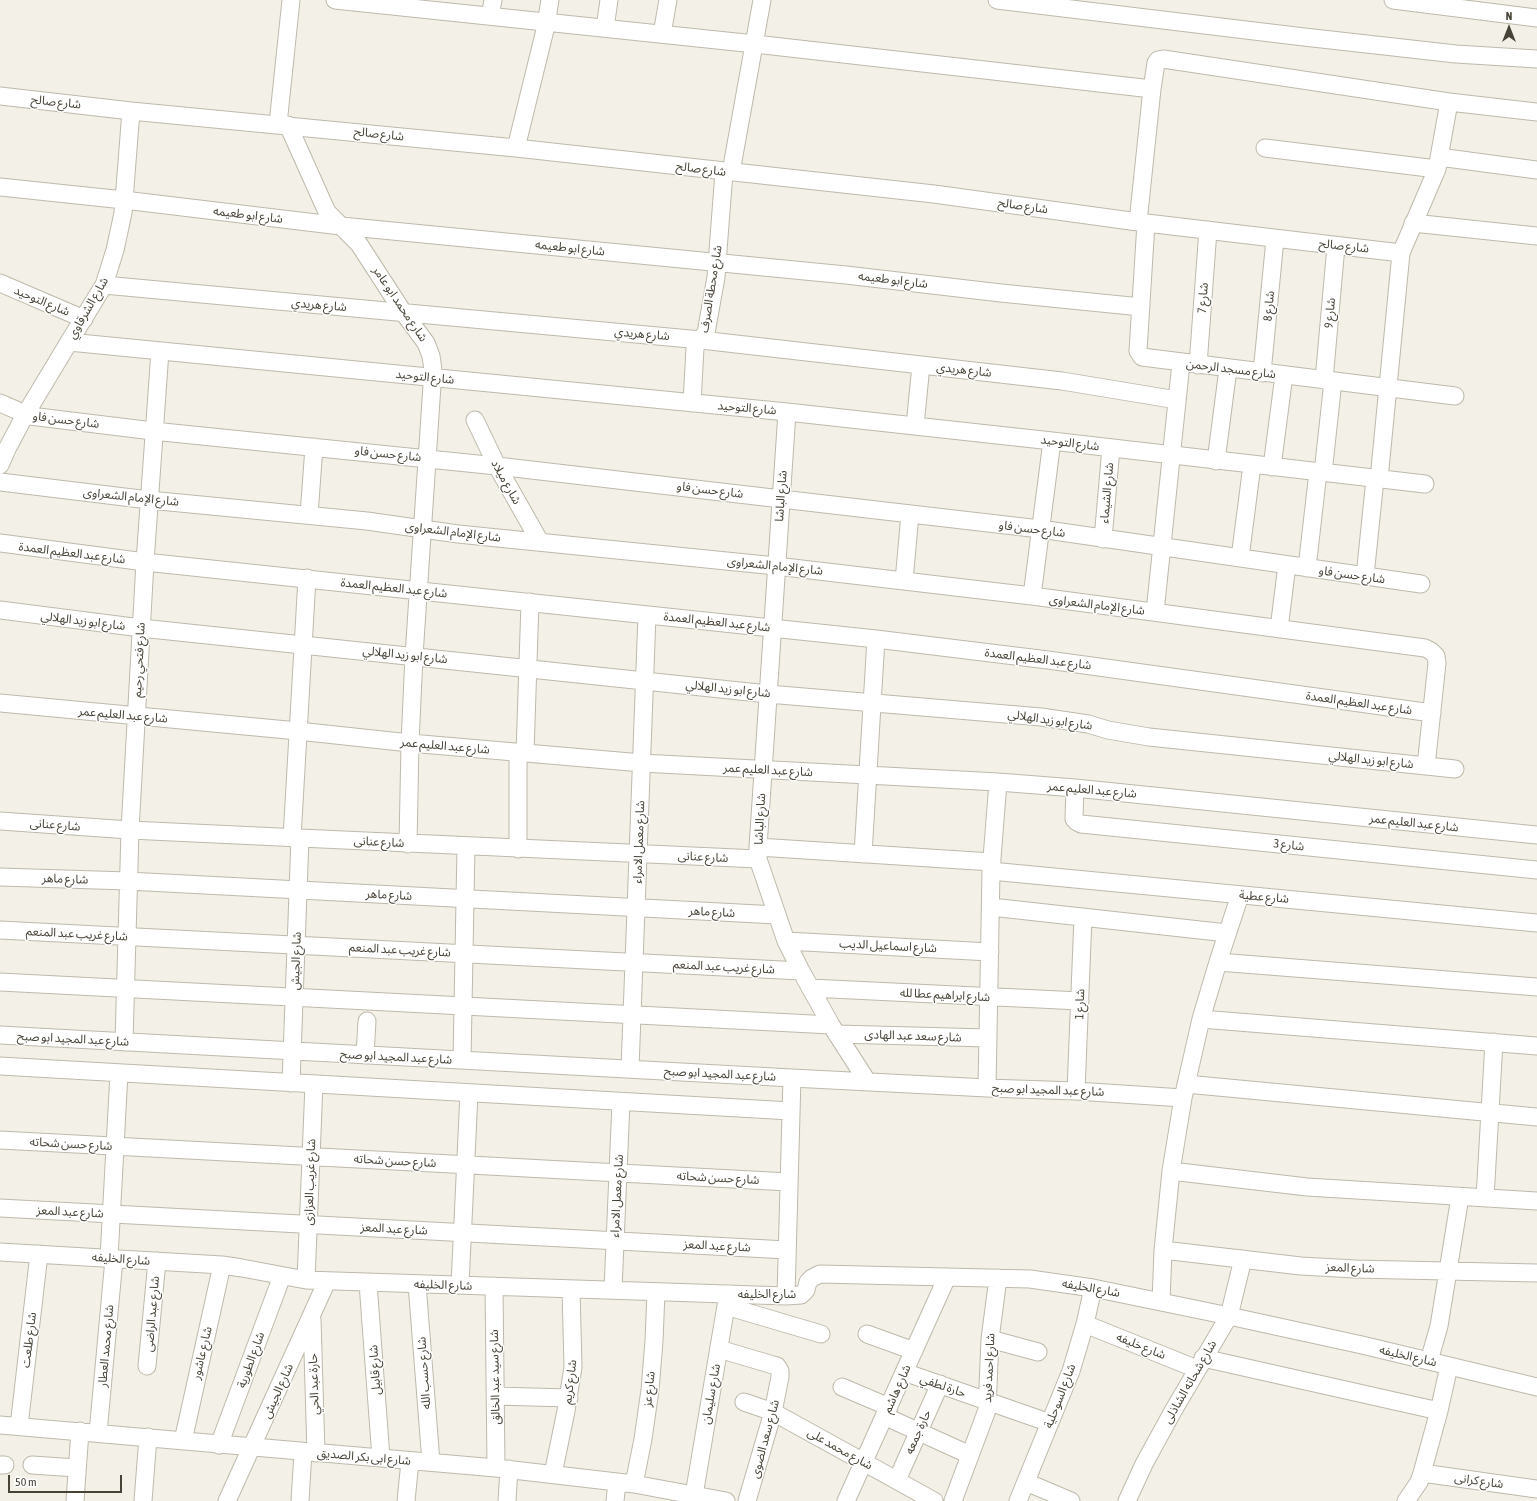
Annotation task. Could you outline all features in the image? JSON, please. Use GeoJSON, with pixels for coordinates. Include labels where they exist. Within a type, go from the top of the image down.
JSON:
{"type":"FeatureCollection","features":[{"type":"Feature","properties":{"kind":"street"},"geometry":{"type":"LineString","coordinates":[[283,125],[291,0]]}},
{"type":"Feature","properties":{"kind":"street"},"geometry":{"type":"LineString","coordinates":[[335,0],[491,8],[546,22],[1152,89]]}},
{"type":"Feature","properties":{"kind":"street"},"geometry":{"type":"LineString","coordinates":[[516,148],[550,0]]}},
{"type":"Feature","properties":{"kind":"street"},"geometry":{"type":"LineString","coordinates":[[605,28],[609,0]]}},
{"type":"Feature","properties":{"kind":"street"},"geometry":{"type":"LineString","coordinates":[[662,34],[668,0]]}},
{"type":"Feature","properties":{"kind":"street","name":"شارع محطة الصرف"},"geometry":{"type":"LineString","coordinates":[[692,403],[695,348],[697,343],[702,340],[707,330],[718,263],[728,172],[755,44],[762,0]]}},
{"type":"Feature","properties":{"kind":"street"},"geometry":{"type":"LineString","coordinates":[[997,0],[1296,37],[1441,53],[1537,59]]}},
{"type":"Feature","properties":{"kind":"street"},"geometry":{"type":"LineString","coordinates":[[1392,0],[1537,18]]}},
{"type":"Feature","properties":{"kind":"street","name":"شارع مسجد الرحمن"},"geometry":{"type":"LineString","coordinates":[[1449,102],[1163,59],[1158,60],[1156,63],[1152,89],[1142,222],[1141,307],[1138,350],[1139,354],[1146,359],[1455,396]]}},
{"type":"Feature","properties":{"kind":"street","name":"شارع صالح"},"geometry":{"type":"LineString","coordinates":[[0,96],[131,111],[516,148],[934,194],[1275,239],[1401,253]]}},
{"type":"Feature","properties":{"kind":"street"},"geometry":{"type":"LineString","coordinates":[[1365,576],[1388,388],[1401,253],[1438,163],[1449,102],[1537,112]]}},
{"type":"Feature","properties":{"kind":"street","name":"شارع الشرقاوي"},"geometry":{"type":"LineString","coordinates":[[0,465],[9,444],[25,415],[104,285],[117,243],[124,200],[131,111]]}},
{"type":"Feature","properties":{"kind":"street","name":"شارع محمد ابو عامر"},"geometry":{"type":"LineString","coordinates":[[283,125],[324,206],[331,216],[360,244],[403,312],[426,343],[432,363],[414,656],[410,743],[408,844]]}},
{"type":"Feature","properties":{"kind":"street"},"geometry":{"type":"LineString","coordinates":[[1265,148],[1537,170]]}},
{"type":"Feature","properties":{"kind":"street","name":"شارع ابو طعيمه"},"geometry":{"type":"LineString","coordinates":[[0,187],[341,226],[846,275],[1141,307]]}},
{"type":"Feature","properties":{"kind":"street"},"geometry":{"type":"LineString","coordinates":[[1413,222],[1537,236]]}},
{"type":"Feature","properties":{"kind":"street","name":"شارع 7"},"geometry":{"type":"LineString","coordinates":[[1198,365],[1208,230]]}},
{"type":"Feature","properties":{"kind":"street","name":"شارع 8"},"geometry":{"type":"LineString","coordinates":[[1262,373],[1275,239]]}},
{"type":"Feature","properties":{"kind":"street","name":"شارع 9"},"geometry":{"type":"LineString","coordinates":[[1307,568],[1321,472],[1329,381],[1336,246]]}},
{"type":"Feature","properties":{"kind":"street","name":"شارع التوحيد"},"geometry":{"type":"LineString","coordinates":[[0,283],[84,319]]}},
{"type":"Feature","properties":{"kind":"street","name":"شارع هريدي"},"geometry":{"type":"LineString","coordinates":[[104,285],[702,340],[1062,381],[1177,400]]}},
{"type":"Feature","properties":{"kind":"street","name":"شارع التوحيد"},"geometry":{"type":"LineString","coordinates":[[69,342],[787,412],[1425,484]]}},
{"type":"Feature","properties":{"kind":"street","name":"شارع فتحي رحيم"},"geometry":{"type":"LineString","coordinates":[[124,1042],[130,830],[153,431],[160,350]]}},
{"type":"Feature","properties":{"kind":"street"},"geometry":{"type":"LineString","coordinates":[[1155,612],[1181,363]]}},
{"type":"Feature","properties":{"kind":"street"},"geometry":{"type":"LineString","coordinates":[[915,426],[921,365]]}},
{"type":"Feature","properties":{"kind":"street"},"geometry":{"type":"LineString","coordinates":[[1216,460],[1228,369]]}},
{"type":"Feature","properties":{"kind":"street"},"geometry":{"type":"LineString","coordinates":[[1272,467],[1284,375]]}},
{"type":"Feature","properties":{"kind":"street","name":"شارع حسن فاو"},"geometry":{"type":"LineString","coordinates":[[0,403],[25,415],[153,431],[427,458],[910,514],[1040,530],[1421,584]]}},
{"type":"Feature","properties":{"kind":"street","name":"شارع الباشا"},"geometry":{"type":"LineString","coordinates":[[787,412],[758,853],[786,941],[800,971],[867,1081]]}},
{"type":"Feature","properties":{"kind":"street","name":"شارع ميلاد"},"geometry":{"type":"LineString","coordinates":[[475,420],[497,466],[540,542]]}},
{"type":"Feature","properties":{"kind":"street"},"geometry":{"type":"LineString","coordinates":[[1032,596],[1052,441]]}},
{"type":"Feature","properties":{"kind":"street"},"geometry":{"type":"LineString","coordinates":[[308,514],[314,447]]}},
{"type":"Feature","properties":{"kind":"street","name":"شارع الشيماء"},"geometry":{"type":"LineString","coordinates":[[1104,539],[1111,448]]}},
{"type":"Feature","properties":{"kind":"street"},"geometry":{"type":"LineString","coordinates":[[1240,558],[1252,465]]}},
{"type":"Feature","properties":{"kind":"street","name":"شارع الإمام الشعراوى"},"geometry":{"type":"LineString","coordinates":[[0,482],[149,500],[308,514],[458,534],[776,566],[1032,596],[1425,648],[1436,656],[1437,663],[1426,766]]}},
{"type":"Feature","properties":{"kind":"street"},"geometry":{"type":"LineString","coordinates":[[904,581],[910,514]]}},
{"type":"Feature","properties":{"kind":"street","name":"شارع عبد العظيم العمدة"},"geometry":{"type":"LineString","coordinates":[[0,544],[145,562],[876,639],[1056,661],[1432,713]]}},
{"type":"Feature","properties":{"kind":"street"},"geometry":{"type":"LineString","coordinates":[[1279,629],[1287,565]]}},
{"type":"Feature","properties":{"kind":"street","name":"شارع الجيش"},"geometry":{"type":"LineString","coordinates":[[291,1083],[298,890],[296,838],[298,731],[307,578]]}},
{"type":"Feature","properties":{"kind":"street"},"geometry":{"type":"LineString","coordinates":[[518,849],[522,753],[528,668],[530,602]]}},
{"type":"Feature","properties":{"kind":"street","name":"شارع ابو زيد الهلالي"},"geometry":{"type":"LineString","coordinates":[[0,610],[141,628],[768,694],[872,704],[1041,717],[1088,724],[1115,731],[1149,737],[1455,769]]}},
{"type":"Feature","properties":{"kind":"street","name":"شارع معمل الامراء"},"geometry":{"type":"LineString","coordinates":[[630,1069],[647,615]]}},
{"type":"Feature","properties":{"kind":"street"},"geometry":{"type":"LineString","coordinates":[[863,854],[876,639]]}},
{"type":"Feature","properties":{"kind":"street","name":"شارع عبد العليم عمر"},"geometry":{"type":"LineString","coordinates":[[0,703],[410,743],[642,763],[998,782],[1075,788],[1537,836]]}},
{"type":"Feature","properties":{"kind":"street"},"geometry":{"type":"LineString","coordinates":[[987,1088],[992,866],[998,782]]}},
{"type":"Feature","properties":{"kind":"street","name":"شارع 3"},"geometry":{"type":"LineString","coordinates":[[1075,788],[1074,819],[1081,824],[1537,870]]}},
{"type":"Feature","properties":{"kind":"street","name":"شارع عنانى"},"geometry":{"type":"LineString","coordinates":[[0,821],[130,830],[638,854],[863,854],[992,866]]}},
{"type":"Feature","properties":{"kind":"street"},"geometry":{"type":"LineString","coordinates":[[462,1060],[466,846]]}},
{"type":"Feature","properties":{"kind":"street","name":"شارع عطية"},"geometry":{"type":"LineString","coordinates":[[992,866],[1240,895],[1537,923]]}},
{"type":"Feature","properties":{"kind":"street","name":"شارع ماهر"},"geometry":{"type":"LineString","coordinates":[[0,877],[128,881],[777,915]]}},
{"type":"Feature","properties":{"kind":"street"},"geometry":{"type":"LineString","coordinates":[[1161,1302],[1171,1171],[1185,1091],[1201,1019],[1240,895]]}},
{"type":"Feature","properties":{"kind":"street"},"geometry":{"type":"LineString","coordinates":[[991,907],[1227,933]]}},
{"type":"Feature","properties":{"kind":"street","name":"شارع 1"},"geometry":{"type":"LineString","coordinates":[[1076,1091],[1083,917]]}},
{"type":"Feature","properties":{"kind":"street","name":"شارع غريب عبد المنعم"},"geometry":{"type":"LineString","coordinates":[[0,930],[800,971]]}},
{"type":"Feature","properties":{"kind":"street","name":"شارع اسماعيل الديب"},"geometry":{"type":"LineString","coordinates":[[786,941],[990,952]]}},
{"type":"Feature","properties":{"kind":"street"},"geometry":{"type":"LineString","coordinates":[[1218,962],[1537,987]]}},
{"type":"Feature","properties":{"kind":"street","name":"شارع سعد عبد الهادى"},"geometry":{"type":"LineString","coordinates":[[0,982],[632,1015],[988,1038]]}},
{"type":"Feature","properties":{"kind":"street","name":"شارع ابراهيم عطا لله"},"geometry":{"type":"LineString","coordinates":[[810,988],[1080,1001]]}},
{"type":"Feature","properties":{"kind":"street"},"geometry":{"type":"LineString","coordinates":[[1201,1019],[1537,1046]]}},
{"type":"Feature","properties":{"kind":"street"},"geometry":{"type":"LineString","coordinates":[[365,1055],[366,1022]]}},
{"type":"Feature","properties":{"kind":"street","name":"شارع عبد المجيد ابو صبح"},"geometry":{"type":"LineString","coordinates":[[0,1035],[987,1088],[1076,1091],[1185,1091],[1537,1117]]}},
{"type":"Feature","properties":{"kind":"street"},"geometry":{"type":"LineString","coordinates":[[1485,1198],[1494,1042]]}},
{"type":"Feature","properties":{"kind":"street"},"geometry":{"type":"LineString","coordinates":[[0,1066],[791,1111]]}},
{"type":"Feature","properties":{"kind":"street","name":"شارع محمد العطار"},"geometry":{"type":"LineString","coordinates":[[98,1433],[112,1259],[112,1214],[119,1073]]}},
{"type":"Feature","properties":{"kind":"street","name":"شارع عبد المجيد ابو صبح"},"geometry":{"type":"LineString","coordinates":[[786,1296],[792,1078]]}},
{"type":"Feature","properties":{"kind":"street","name":"شارع غريب العزازى"},"geometry":{"type":"LineString","coordinates":[[306,1280],[314,1084]]}},
{"type":"Feature","properties":{"kind":"street"},"geometry":{"type":"LineString","coordinates":[[460,1285],[469,1093]]}},
{"type":"Feature","properties":{"kind":"street","name":"شارع معمل الامراء"},"geometry":{"type":"LineString","coordinates":[[613,1290],[621,1102]]}},
{"type":"Feature","properties":{"kind":"street","name":"شارع حسن شحاته"},"geometry":{"type":"LineString","coordinates":[[0,1140],[789,1182]]}},
{"type":"Feature","properties":{"kind":"street"},"geometry":{"type":"LineString","coordinates":[[1171,1171],[1307,1187],[1537,1201]]}},
{"type":"Feature","properties":{"kind":"street"},"geometry":{"type":"LineString","coordinates":[[1429,1361],[1439,1326],[1460,1197]]}},
{"type":"Feature","properties":{"kind":"street","name":"شارع عبد المعز"},"geometry":{"type":"LineString","coordinates":[[0,1208],[787,1250]]}},
{"type":"Feature","properties":{"kind":"street","name":"شارع المعز"},"geometry":{"type":"LineString","coordinates":[[1164,1250],[1301,1266],[1355,1269],[1537,1273]]}},
{"type":"Feature","properties":{"kind":"street","name":"شارع الخليفه"},"geometry":{"type":"LineString","coordinates":[[0,1252],[222,1265],[306,1280],[656,1292],[727,1300],[801,1296],[806,1290],[808,1282],[820,1274],[998,1278],[1046,1281],[1093,1288],[1229,1316],[1537,1387]]}},
{"type":"Feature","properties":{"kind":"street","name":"شارع طلعت"},"geometry":{"type":"LineString","coordinates":[[20,1426],[39,1254]]}},
{"type":"Feature","properties":{"kind":"street","name":"شارع شحاته الشاذلى"},"geometry":{"type":"LineString","coordinates":[[1127,1501],[1144,1464],[1200,1363],[1229,1316],[1243,1259]]}},
{"type":"Feature","properties":{"kind":"street","name":"شارع عبد الراضى"},"geometry":{"type":"LineString","coordinates":[[147,1366],[157,1262]]}},
{"type":"Feature","properties":{"kind":"street","name":"شارع عاشور"},"geometry":{"type":"LineString","coordinates":[[182,1441],[222,1265]]}},
{"type":"Feature","properties":{"kind":"street","name":"شارع الطورية"},"geometry":{"type":"LineString","coordinates":[[219,1444],[282,1276]]}},
{"type":"Feature","properties":{"kind":"street","name":"شارع هاشم"},"geometry":{"type":"LineString","coordinates":[[846,1501],[947,1277]]}},
{"type":"Feature","properties":{"kind":"street","name":"شارع احمد فريد"},"geometry":{"type":"LineString","coordinates":[[952,1501],[984,1419],[988,1401],[990,1339],[998,1278]]}},
{"type":"Feature","properties":{"kind":"street","name":"شارع الجيش"},"geometry":{"type":"LineString","coordinates":[[228,1501],[328,1281]]}},
{"type":"Feature","properties":{"kind":"street","name":"شارع قابيل"},"geometry":{"type":"LineString","coordinates":[[368,1282],[381,1458]]}},
{"type":"Feature","properties":{"kind":"street","name":"شارع حسب الله"},"geometry":{"type":"LineString","coordinates":[[417,1284],[430,1462]]}},
{"type":"Feature","properties":{"kind":"street","name":"شارع سيد عبد الخالق"},"geometry":{"type":"LineString","coordinates":[[494,1286],[495,1396],[502,1469],[507,1501]]}},
{"type":"Feature","properties":{"kind":"street","name":"شارع السوحلية"},"geometry":{"type":"LineString","coordinates":[[1018,1501],[1071,1371],[1085,1324],[1093,1288]]}},
{"type":"Feature","properties":{"kind":"street","name":"شارع كريم"},"geometry":{"type":"LineString","coordinates":[[553,1474],[569,1398],[573,1367],[571,1289]]}},
{"type":"Feature","properties":{"kind":"street","name":"شارع عز"},"geometry":{"type":"LineString","coordinates":[[615,1501],[625,1483],[643,1439],[650,1390],[656,1292]]}},
{"type":"Feature","properties":{"kind":"street"},"geometry":{"type":"LineString","coordinates":[[727,1300],[821,1334]]}},
{"type":"Feature","properties":{"kind":"street","name":"شارع سليمان"},"geometry":{"type":"LineString","coordinates":[[693,1498],[727,1300]]}},
{"type":"Feature","properties":{"kind":"street","name":"حارة عبد الحي"},"geometry":{"type":"LineString","coordinates":[[300,1501],[310,1452],[312,1315]]}},
{"type":"Feature","properties":{"kind":"street","name":"شارع خليفه"},"geometry":{"type":"LineString","coordinates":[[1085,1324],[1200,1363],[1439,1411]]}},
{"type":"Feature","properties":{"kind":"street"},"geometry":{"type":"LineString","coordinates":[[867,1334],[914,1351]]}},
{"type":"Feature","properties":{"kind":"street"},"geometry":{"type":"LineString","coordinates":[[990,1339],[1038,1352]]}},
{"type":"Feature","properties":{"kind":"street","name":"شارع سعد الضوى"},"geometry":{"type":"LineString","coordinates":[[719,1349],[777,1366],[780,1371],[773,1412],[747,1501]]}},
{"type":"Feature","properties":{"kind":"street"},"geometry":{"type":"LineString","coordinates":[[1406,1501],[1419,1482],[1422,1473],[1439,1411],[1449,1366]]}},
{"type":"Feature","properties":{"kind":"street","name":"حارة لطفي"},"geometry":{"type":"LineString","coordinates":[[904,1372],[1050,1423]]}},
{"type":"Feature","properties":{"kind":"street","name":"حارة جمعه"},"geometry":{"type":"LineString","coordinates":[[897,1480],[940,1384]]}},
{"type":"Feature","properties":{"kind":"street"},"geometry":{"type":"LineString","coordinates":[[842,1387],[886,1411],[919,1432],[970,1455]]}},
{"type":"Feature","properties":{"kind":"street"},"geometry":{"type":"LineString","coordinates":[[495,1396],[569,1398]]}},
{"type":"Feature","properties":{"kind":"street","name":"شارع محمد على"},"geometry":{"type":"LineString","coordinates":[[744,1402],[773,1412],[934,1501]]}},
{"type":"Feature","properties":{"kind":"street","name":"شارع ابى بكر الصديق"},"geometry":{"type":"LineString","coordinates":[[0,1424],[553,1474],[625,1483],[693,1498],[726,1501]]}},
{"type":"Feature","properties":{"kind":"street"},"geometry":{"type":"LineString","coordinates":[[75,1501],[80,1431]]}},
{"type":"Feature","properties":{"kind":"street"},"geometry":{"type":"LineString","coordinates":[[143,1501],[148,1437]]}},
{"type":"Feature","properties":{"kind":"street"},"geometry":{"type":"LineString","coordinates":[[406,1501],[410,1461]]}},
{"type":"Feature","properties":{"kind":"street"},"geometry":{"type":"LineString","coordinates":[[32,1465],[77,1468]]}},
{"type":"Feature","properties":{"kind":"street","name":"شارع كرانى"},"geometry":{"type":"LineString","coordinates":[[1422,1473],[1537,1489]]}},
{"type":"Feature","properties":{"kind":"street"},"geometry":{"type":"LineString","coordinates":[[1026,1482],[1072,1501]]}}]}
